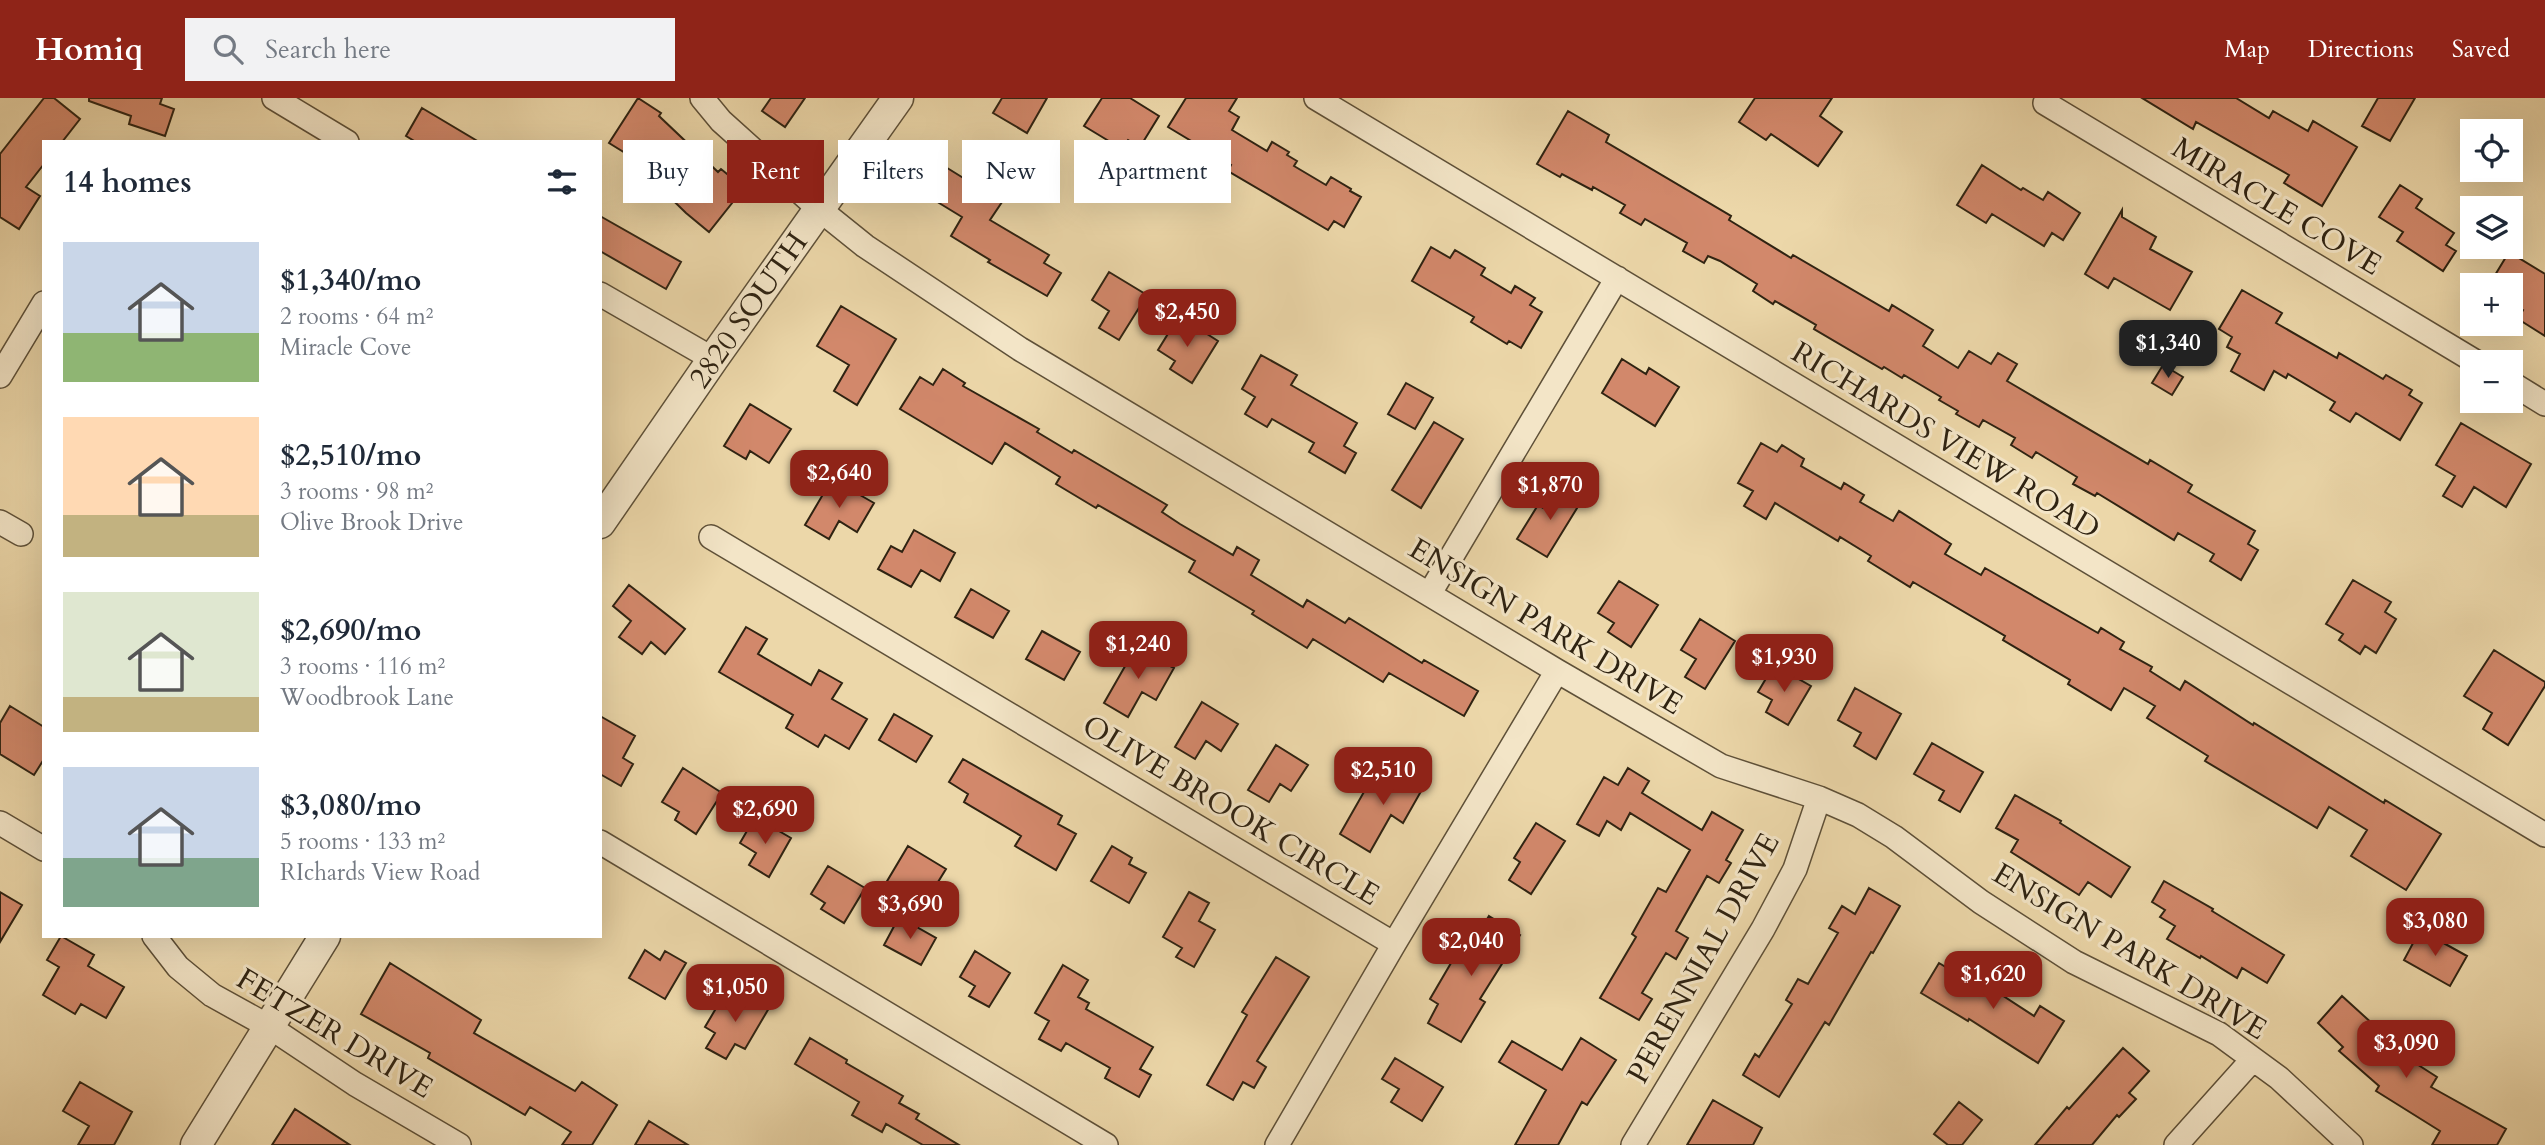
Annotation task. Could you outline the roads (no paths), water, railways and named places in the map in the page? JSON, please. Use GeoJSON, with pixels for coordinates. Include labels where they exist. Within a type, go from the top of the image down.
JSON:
{"type":"FeatureCollection","features":[{"type":"Feature","properties":{"kind":"street"},"geometry":{"type":"LineString","coordinates":[[274,98],[344,140]]}},
{"type":"Feature","properties":{"kind":"street","name":"ENSIGN PARK DRIVE"},"geometry":{"type":"LineString","coordinates":[[702,98],[721,121],[819,209],[876,253],[1020,349],[1557,671],[1721,766],[1819,798],[1858,815],[1894,837],[1981,902],[2074,962],[2219,1034],[2279,1077],[2351,1145]]}},
{"type":"Feature","properties":{"kind":"street","name":"2820 SOUTH"},"geometry":{"type":"LineString","coordinates":[[602,520],[898,98]]}},
{"type":"Feature","properties":{"kind":"street","name":"RICHARDS VIEW ROAD"},"geometry":{"type":"LineString","coordinates":[[1316,98],[2545,835]]}},
{"type":"Feature","properties":{"kind":"street","name":"MIRACLE COVE"},"geometry":{"type":"LineString","coordinates":[[2045,103],[2460,352]]}},
{"type":"Feature","properties":{"kind":"street"},"geometry":{"type":"LineString","coordinates":[[1430,593],[1616,278]]}},
{"type":"Feature","properties":{"kind":"street"},"geometry":{"type":"LineString","coordinates":[[602,295],[713,359]]}},
{"type":"Feature","properties":{"kind":"street"},"geometry":{"type":"LineString","coordinates":[[0,376],[42,306]]}},
{"type":"Feature","properties":{"kind":"street"},"geometry":{"type":"LineString","coordinates":[[2523,390],[2545,404]]}},
{"type":"Feature","properties":{"kind":"street"},"geometry":{"type":"LineString","coordinates":[[0,522],[21,534]]}},
{"type":"Feature","properties":{"kind":"street","name":"OLIVE BROOK CIRCLE"},"geometry":{"type":"LineString","coordinates":[[711,537],[1394,944]]}},
{"type":"Feature","properties":{"kind":"street"},"geometry":{"type":"LineString","coordinates":[[1277,1145],[1557,671]]}},
{"type":"Feature","properties":{"kind":"street","name":"PERENNIAL DRIVE"},"geometry":{"type":"LineString","coordinates":[[1633,1145],[1763,929],[1794,869],[1819,798]]}},
{"type":"Feature","properties":{"kind":"street"},"geometry":{"type":"LineString","coordinates":[[0,823],[42,848]]}},
{"type":"Feature","properties":{"kind":"street"},"geometry":{"type":"LineString","coordinates":[[602,843],[1106,1145]]}},
{"type":"Feature","properties":{"kind":"street","name":"FETZER DRIVE"},"geometry":{"type":"LineString","coordinates":[[156,938],[178,967],[212,995],[268,1026],[355,1084],[459,1145]]}},
{"type":"Feature","properties":{"kind":"street"},"geometry":{"type":"LineString","coordinates":[[196,1145],[325,938]]}},
{"type":"Feature","properties":{"kind":"street"},"geometry":{"type":"LineString","coordinates":[[2176,1145],[2253,1059]]}}]}
